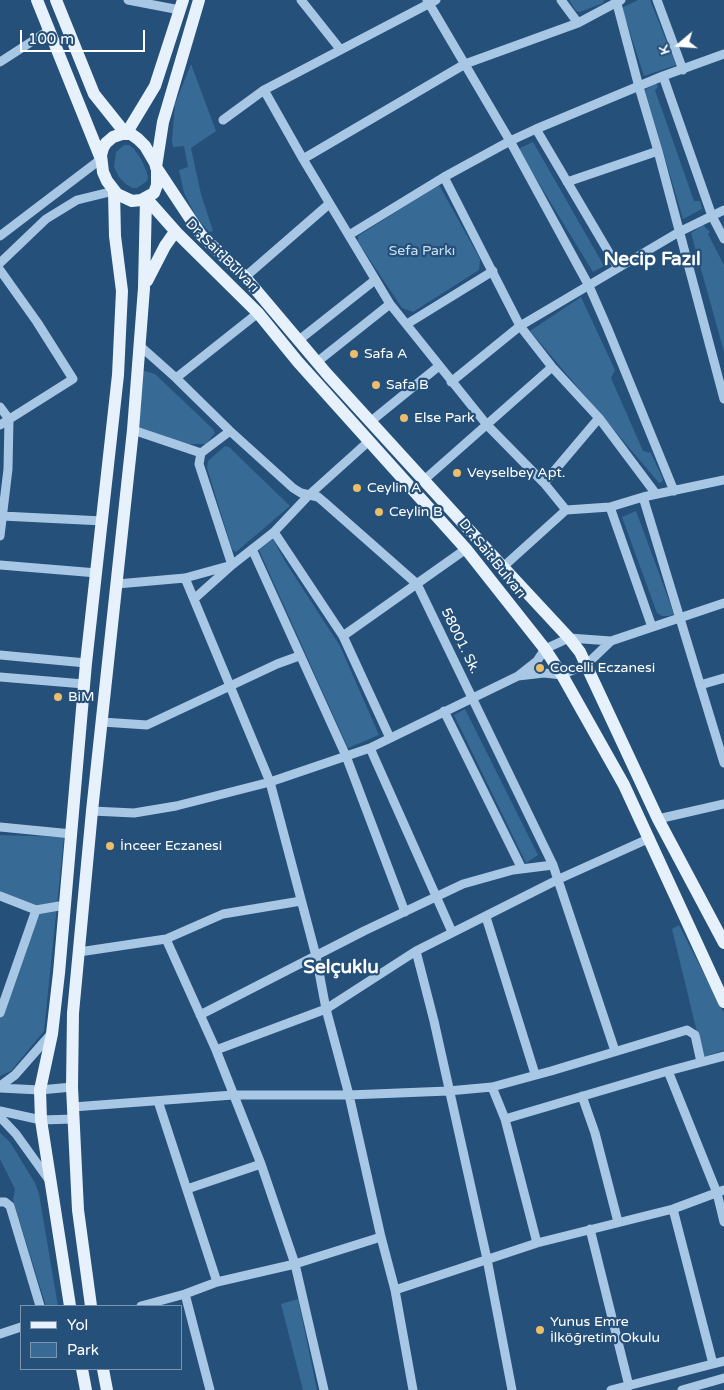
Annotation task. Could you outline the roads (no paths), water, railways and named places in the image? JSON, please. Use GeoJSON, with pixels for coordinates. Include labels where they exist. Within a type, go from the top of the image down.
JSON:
{"type":"FeatureCollection","features":[{"type":"Feature","properties":{"kind":"main road"},"geometry":{"type":"LineString","coordinates":[[37,0],[101,159],[103,172],[114,190],[123,198],[132,201],[146,198],[154,193],[157,185],[156,167],[163,122],[199,0]]}},
{"type":"Feature","properties":{"kind":"main road"},"geometry":{"type":"LineString","coordinates":[[56,0],[94,94],[126,134]]}},
{"type":"Feature","properties":{"kind":"main road"},"geometry":{"type":"LineString","coordinates":[[126,134],[155,86],[181,5]]}},
{"type":"Feature","properties":{"kind":"main road"},"geometry":{"type":"LineString","coordinates":[[101,159],[103,148],[113,137],[131,134],[145,146],[151,154],[156,167]]}},
{"type":"Feature","properties":{"kind":"main road","name":"Dr. Sait Bulvarı"},"geometry":{"type":"LineString","coordinates":[[156,167],[202,235],[245,277],[370,422],[580,652],[658,819],[723,940]]}},
{"type":"Feature","properties":{"kind":"main road"},"geometry":{"type":"LineString","coordinates":[[70,1305],[41,1120],[40,1090],[52,1034],[72,834],[86,663],[118,375],[122,291],[114,236],[114,190]]}},
{"type":"Feature","properties":{"kind":"main road"},"geometry":{"type":"LineString","coordinates":[[92,1305],[78,1210],[72,1087],[73,1014],[92,811],[132,430],[144,288],[146,198]]}},
{"type":"Feature","properties":{"kind":"main road","name":"Dr. Sait Bulvarı"},"geometry":{"type":"LineString","coordinates":[[146,198],[177,233],[258,313],[298,362],[466,549],[545,649],[562,675],[624,784],[724,1002]]}},
{"type":"Feature","properties":{"kind":"main road"},"geometry":{"type":"LineString","coordinates":[[144,288],[165,246],[172,236],[177,233]]}},
{"type":"Feature","properties":{"kind":"main road"},"geometry":{"type":"LineString","coordinates":[[82,1370],[86,1390]]}},
{"type":"Feature","properties":{"kind":"main road"},"geometry":{"type":"LineString","coordinates":[[103,1370],[107,1390]]}},
{"type":"Feature","properties":{"kind":"street"},"geometry":{"type":"LineString","coordinates":[[128,0],[181,5]]}},
{"type":"Feature","properties":{"kind":"street"},"geometry":{"type":"LineString","coordinates":[[301,0],[340,49]]}},
{"type":"Feature","properties":{"kind":"street"},"geometry":{"type":"LineString","coordinates":[[561,0],[578,23]]}},
{"type":"Feature","properties":{"kind":"street"},"geometry":{"type":"LineString","coordinates":[[658,0],[683,70]]}},
{"type":"Feature","properties":{"kind":"street"},"geometry":{"type":"LineString","coordinates":[[224,120],[264,90],[431,1],[589,286],[608,327],[674,491]]}},
{"type":"Feature","properties":{"kind":"street"},"geometry":{"type":"LineString","coordinates":[[303,159],[465,64],[578,23],[618,1],[639,87],[658,151],[724,399]]}},
{"type":"Feature","properties":{"kind":"street"},"geometry":{"type":"LineString","coordinates":[[0,62],[48,31]]}},
{"type":"Feature","properties":{"kind":"street"},"geometry":{"type":"LineString","coordinates":[[349,235],[444,177],[510,141],[663,76],[724,54]]}},
{"type":"Feature","properties":{"kind":"street"},"geometry":{"type":"LineString","coordinates":[[663,76],[712,216],[724,239]]}},
{"type":"Feature","properties":{"kind":"street"},"geometry":{"type":"LineString","coordinates":[[264,90],[390,304],[487,425],[544,483],[566,510]]}},
{"type":"Feature","properties":{"kind":"street"},"geometry":{"type":"LineString","coordinates":[[536,129],[618,268]]}},
{"type":"Feature","properties":{"kind":"street"},"geometry":{"type":"LineString","coordinates":[[567,182],[658,151]]}},
{"type":"Feature","properties":{"kind":"street"},"geometry":{"type":"LineString","coordinates":[[0,236],[101,159]]}},
{"type":"Feature","properties":{"kind":"street"},"geometry":{"type":"LineString","coordinates":[[444,177],[520,326],[552,367],[599,418],[656,494]]}},
{"type":"Feature","properties":{"kind":"street"},"geometry":{"type":"LineString","coordinates":[[0,263],[46,219],[77,200],[114,190]]}},
{"type":"Feature","properties":{"kind":"street"},"geometry":{"type":"LineString","coordinates":[[245,277],[330,204]]}},
{"type":"Feature","properties":{"kind":"street"},"geometry":{"type":"LineString","coordinates":[[451,382],[520,326],[679,232],[724,210]]}},
{"type":"Feature","properties":{"kind":"street"},"geometry":{"type":"LineString","coordinates":[[0,270],[37,322],[73,380],[0,425]]}},
{"type":"Feature","properties":{"kind":"street"},"geometry":{"type":"LineString","coordinates":[[407,324],[493,271]]}},
{"type":"Feature","properties":{"kind":"street"},"geometry":{"type":"LineString","coordinates":[[299,340],[375,280]]}},
{"type":"Feature","properties":{"kind":"street"},"geometry":{"type":"LineString","coordinates":[[317,362],[390,304]]}},
{"type":"Feature","properties":{"kind":"street"},"geometry":{"type":"LineString","coordinates":[[176,378],[258,313]]}},
{"type":"Feature","properties":{"kind":"street","name":"58001. Sk."},"geometry":{"type":"LineString","coordinates":[[139,345],[293,488],[301,493],[310,494],[324,502],[417,584],[559,879],[615,1051]]}},
{"type":"Feature","properties":{"kind":"street"},"geometry":{"type":"LineString","coordinates":[[370,422],[439,366]]}},
{"type":"Feature","properties":{"kind":"street"},"geometry":{"type":"LineString","coordinates":[[424,480],[552,367]]}},
{"type":"Feature","properties":{"kind":"street"},"geometry":{"type":"LineString","coordinates":[[0,407],[9,419],[8,469],[0,536]]}},
{"type":"Feature","properties":{"kind":"street"},"geometry":{"type":"LineString","coordinates":[[544,483],[599,418]]}},
{"type":"Feature","properties":{"kind":"street"},"geometry":{"type":"LineString","coordinates":[[132,430],[201,453]]}},
{"type":"Feature","properties":{"kind":"street"},"geometry":{"type":"LineString","coordinates":[[230,431],[201,453],[199,464],[232,565]]}},
{"type":"Feature","properties":{"kind":"street"},"geometry":{"type":"LineString","coordinates":[[194,599],[232,565],[274,532],[310,494],[369,440]]}},
{"type":"Feature","properties":{"kind":"street"},"geometry":{"type":"LineString","coordinates":[[0,475],[8,469]]}},
{"type":"Feature","properties":{"kind":"street"},"geometry":{"type":"LineString","coordinates":[[503,567],[566,510],[610,507],[643,497],[724,480]]}},
{"type":"Feature","properties":{"kind":"street"},"geometry":{"type":"LineString","coordinates":[[643,497],[700,685],[720,738],[724,762]]}},
{"type":"Feature","properties":{"kind":"street"},"geometry":{"type":"LineString","coordinates":[[610,507],[652,627]]}},
{"type":"Feature","properties":{"kind":"street"},"geometry":{"type":"LineString","coordinates":[[2,516],[103,521]]}},
{"type":"Feature","properties":{"kind":"street"},"geometry":{"type":"LineString","coordinates":[[274,532],[343,636],[390,738]]}},
{"type":"Feature","properties":{"kind":"street"},"geometry":{"type":"LineString","coordinates":[[252,549],[346,756],[405,912]]}},
{"type":"Feature","properties":{"kind":"street"},"geometry":{"type":"LineString","coordinates":[[343,636],[466,549]]}},
{"type":"Feature","properties":{"kind":"street"},"geometry":{"type":"LineString","coordinates":[[0,565],[97,573]]}},
{"type":"Feature","properties":{"kind":"street"},"geometry":{"type":"LineString","coordinates":[[117,584],[185,578],[232,565]]}},
{"type":"Feature","properties":{"kind":"street"},"geometry":{"type":"LineString","coordinates":[[185,578],[270,782],[316,956],[326,1008],[349,1095],[395,1290],[413,1390]]}},
{"type":"Feature","properties":{"kind":"street"},"geometry":{"type":"LineString","coordinates":[[92,811],[134,813],[176,806],[270,782],[370,748],[518,676],[537,661],[545,649],[569,638],[611,641],[724,604]]}},
{"type":"Feature","properties":{"kind":"street"},"geometry":{"type":"LineString","coordinates":[[518,676],[544,672],[562,675],[586,664],[611,641]]}},
{"type":"Feature","properties":{"kind":"street"},"geometry":{"type":"LineString","coordinates":[[0,655],[86,663]]}},
{"type":"Feature","properties":{"kind":"street"},"geometry":{"type":"LineString","coordinates":[[102,722],[147,725],[299,656]]}},
{"type":"Feature","properties":{"kind":"street"},"geometry":{"type":"LineString","coordinates":[[0,677],[84,684]]}},
{"type":"Feature","properties":{"kind":"street"},"geometry":{"type":"LineString","coordinates":[[700,685],[724,678]]}},
{"type":"Feature","properties":{"kind":"street"},"geometry":{"type":"LineString","coordinates":[[444,711],[522,869]]}},
{"type":"Feature","properties":{"kind":"street"},"geometry":{"type":"LineString","coordinates":[[370,748],[452,932]]}},
{"type":"Feature","properties":{"kind":"street"},"geometry":{"type":"LineString","coordinates":[[658,819],[724,804]]}},
{"type":"Feature","properties":{"kind":"street"},"geometry":{"type":"LineString","coordinates":[[0,827],[72,834]]}},
{"type":"Feature","properties":{"kind":"street"},"geometry":{"type":"LineString","coordinates":[[216,1050],[326,1008],[416,951],[452,932],[559,879],[650,838]]}},
{"type":"Feature","properties":{"kind":"street"},"geometry":{"type":"LineString","coordinates":[[200,1016],[316,956],[463,884],[522,869],[553,865]]}},
{"type":"Feature","properties":{"kind":"street"},"geometry":{"type":"LineString","coordinates":[[0,896],[36,910],[65,905]]}},
{"type":"Feature","properties":{"kind":"street"},"geometry":{"type":"LineString","coordinates":[[79,952],[166,939],[223,914],[301,900]]}},
{"type":"Feature","properties":{"kind":"street"},"geometry":{"type":"LineString","coordinates":[[0,1013],[36,910]]}},
{"type":"Feature","properties":{"kind":"street"},"geometry":{"type":"LineString","coordinates":[[486,916],[535,1074]]}},
{"type":"Feature","properties":{"kind":"street"},"geometry":{"type":"LineString","coordinates":[[166,939],[216,1050],[261,1164],[294,1264],[324,1390]]}},
{"type":"Feature","properties":{"kind":"street"},"geometry":{"type":"LineString","coordinates":[[416,951],[434,1020],[448,1091],[487,1259],[512,1390]]}},
{"type":"Feature","properties":{"kind":"street"},"geometry":{"type":"LineString","coordinates":[[0,982],[12,978]]}},
{"type":"Feature","properties":{"kind":"street"},"geometry":{"type":"LineString","coordinates":[[0,1111],[41,1120],[73,1113],[158,1101],[234,1095],[349,1095],[448,1091],[492,1086],[550,1071],[687,1030],[695,1036],[701,1062]]}},
{"type":"Feature","properties":{"kind":"street"},"geometry":{"type":"LineString","coordinates":[[0,1087],[15,1075],[52,1034]]}},
{"type":"Feature","properties":{"kind":"street"},"geometry":{"type":"LineString","coordinates":[[505,1119],[724,1056]]}},
{"type":"Feature","properties":{"kind":"street"},"geometry":{"type":"LineString","coordinates":[[668,1071],[720,1191],[724,1222]]}},
{"type":"Feature","properties":{"kind":"street"},"geometry":{"type":"LineString","coordinates":[[492,1086],[505,1119],[537,1243]]}},
{"type":"Feature","properties":{"kind":"street"},"geometry":{"type":"LineString","coordinates":[[0,1087],[40,1090],[72,1087]]}},
{"type":"Feature","properties":{"kind":"street"},"geometry":{"type":"LineString","coordinates":[[582,1096],[595,1133],[618,1222]]}},
{"type":"Feature","properties":{"kind":"street"},"geometry":{"type":"LineString","coordinates":[[158,1101],[217,1282]]}},
{"type":"Feature","properties":{"kind":"street"},"geometry":{"type":"LineString","coordinates":[[0,1117],[16,1134],[50,1181]]}},
{"type":"Feature","properties":{"kind":"street"},"geometry":{"type":"LineString","coordinates":[[187,1189],[261,1164]]}},
{"type":"Feature","properties":{"kind":"street"},"geometry":{"type":"LineString","coordinates":[[395,1290],[537,1243],[673,1209],[720,1191]]}},
{"type":"Feature","properties":{"kind":"street"},"geometry":{"type":"LineString","coordinates":[[0,1202],[10,1206],[40,1305]]}},
{"type":"Feature","properties":{"kind":"street"},"geometry":{"type":"LineString","coordinates":[[673,1209],[713,1364]]}},
{"type":"Feature","properties":{"kind":"street"},"geometry":{"type":"LineString","coordinates":[[590,1229],[629,1386]]}},
{"type":"Feature","properties":{"kind":"street"},"geometry":{"type":"LineString","coordinates":[[146,1305],[185,1294],[217,1282],[294,1264],[381,1236]]}},
{"type":"Feature","properties":{"kind":"street"},"geometry":{"type":"LineString","coordinates":[[185,1294],[210,1390]]}},
{"type":"Feature","properties":{"kind":"street"},"geometry":{"type":"LineString","coordinates":[[0,1334],[20,1327]]}},
{"type":"Feature","properties":{"kind":"street"},"geometry":{"type":"LineString","coordinates":[[611,1390],[724,1361]]}},
{"type":"Feature","properties":{"kind":"street"},"geometry":{"type":"LineString","coordinates":[[682,1390],[692,1389],[724,1378]]}},
{"type":"Feature","properties":{"kind":"place","name":"Safa A"},"geometry":{"type":"Point","coordinates":[354,354]}},
{"type":"Feature","properties":{"kind":"place","name":"Safa B"},"geometry":{"type":"Point","coordinates":[376,385]}},
{"type":"Feature","properties":{"kind":"place","name":"Else Park"},"geometry":{"type":"Point","coordinates":[404,418]}},
{"type":"Feature","properties":{"kind":"place","name":"Veyselbey Apt."},"geometry":{"type":"Point","coordinates":[457,473]}},
{"type":"Feature","properties":{"kind":"place","name":"Ceylin A"},"geometry":{"type":"Point","coordinates":[357,488]}},
{"type":"Feature","properties":{"kind":"place","name":"Ceylin B"},"geometry":{"type":"Point","coordinates":[379,512]}},
{"type":"Feature","properties":{"kind":"place","name":"Cocelli Eczanesi"},"geometry":{"type":"Point","coordinates":[540,668]}},
{"type":"Feature","properties":{"kind":"place","name":"BiM"},"geometry":{"type":"Point","coordinates":[58,697]}},
{"type":"Feature","properties":{"kind":"place","name":"İnceer Eczanesi"},"geometry":{"type":"Point","coordinates":[110,846]}},
{"type":"Feature","properties":{"kind":"place","name":"Yunus Emre İlköğretim Okulu"},"geometry":{"type":"Point","coordinates":[540,1330]}},
{"type":"Feature","properties":{"kind":"district","name":"Necip Fazıl"},"geometry":{"type":"Point","coordinates":[652,260]}},
{"type":"Feature","properties":{"kind":"district","name":"Selçuklu"},"geometry":{"type":"Point","coordinates":[341,968]}},
{"type":"Feature","properties":{"kind":"park label","name":"Sefa Parkı"},"geometry":{"type":"Point","coordinates":[422,251]}}]}
